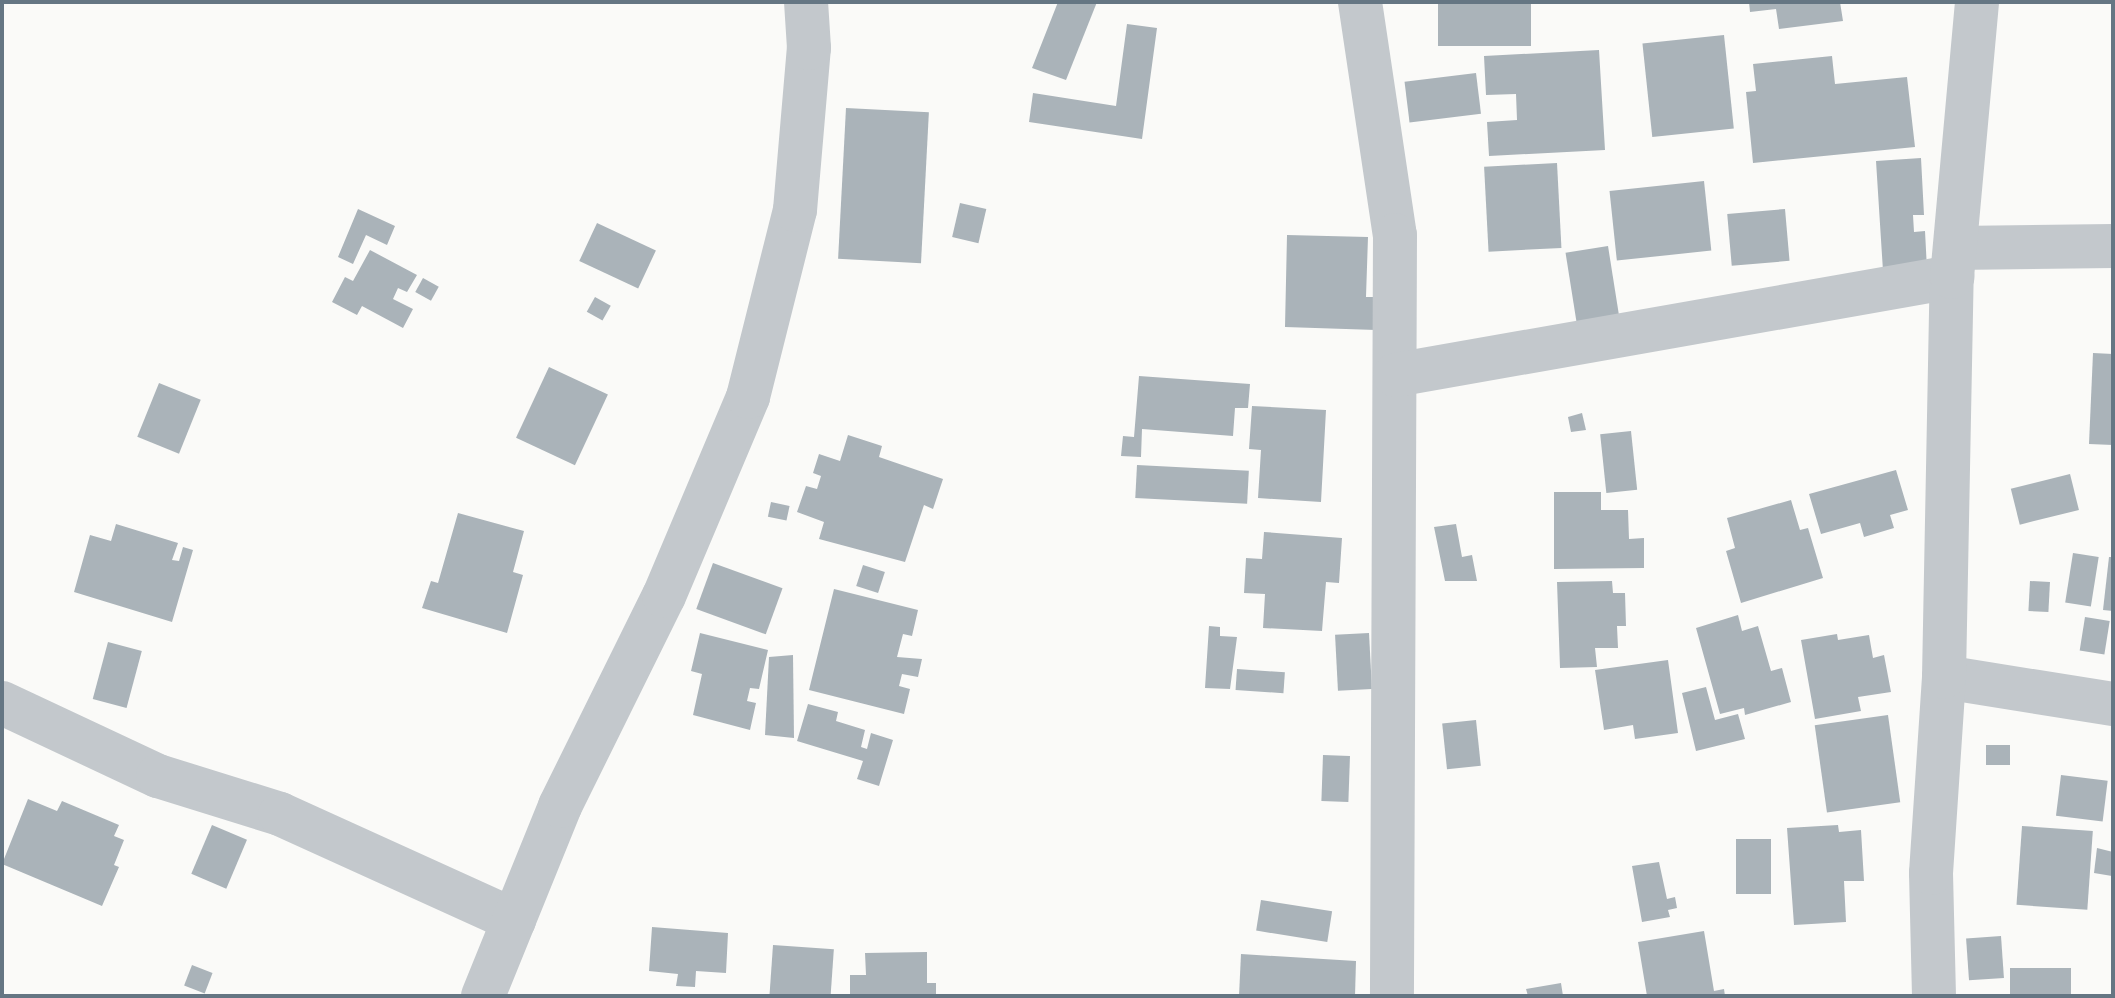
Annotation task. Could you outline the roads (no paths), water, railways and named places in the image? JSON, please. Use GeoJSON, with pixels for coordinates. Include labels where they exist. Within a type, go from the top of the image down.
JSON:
{"type":"FeatureCollection","features":[{"type":"Feature","properties":{"kind":"street"},"geometry":{"type":"LineString","coordinates":[[483,996],[560,806],[664,596],[748,397],[795,210],[809,48],[806,2]]}},
{"type":"Feature","properties":{"kind":"street"},"geometry":{"type":"LineString","coordinates":[[1360,2],[1395,235],[1392,996]]}},
{"type":"Feature","properties":{"kind":"street"},"geometry":{"type":"LineString","coordinates":[[1934,996],[1931,873],[1944,677],[1953,262],[1977,2]]}},
{"type":"Feature","properties":{"kind":"street"},"geometry":{"type":"LineString","coordinates":[[1395,375],[1953,262],[2113,246]]}},
{"type":"Feature","properties":{"kind":"street"},"geometry":{"type":"LineString","coordinates":[[1944,677],[2113,704]]}},
{"type":"Feature","properties":{"kind":"street"},"geometry":{"type":"LineString","coordinates":[[2,703],[158,776],[280,814],[514,920]]}}]}
